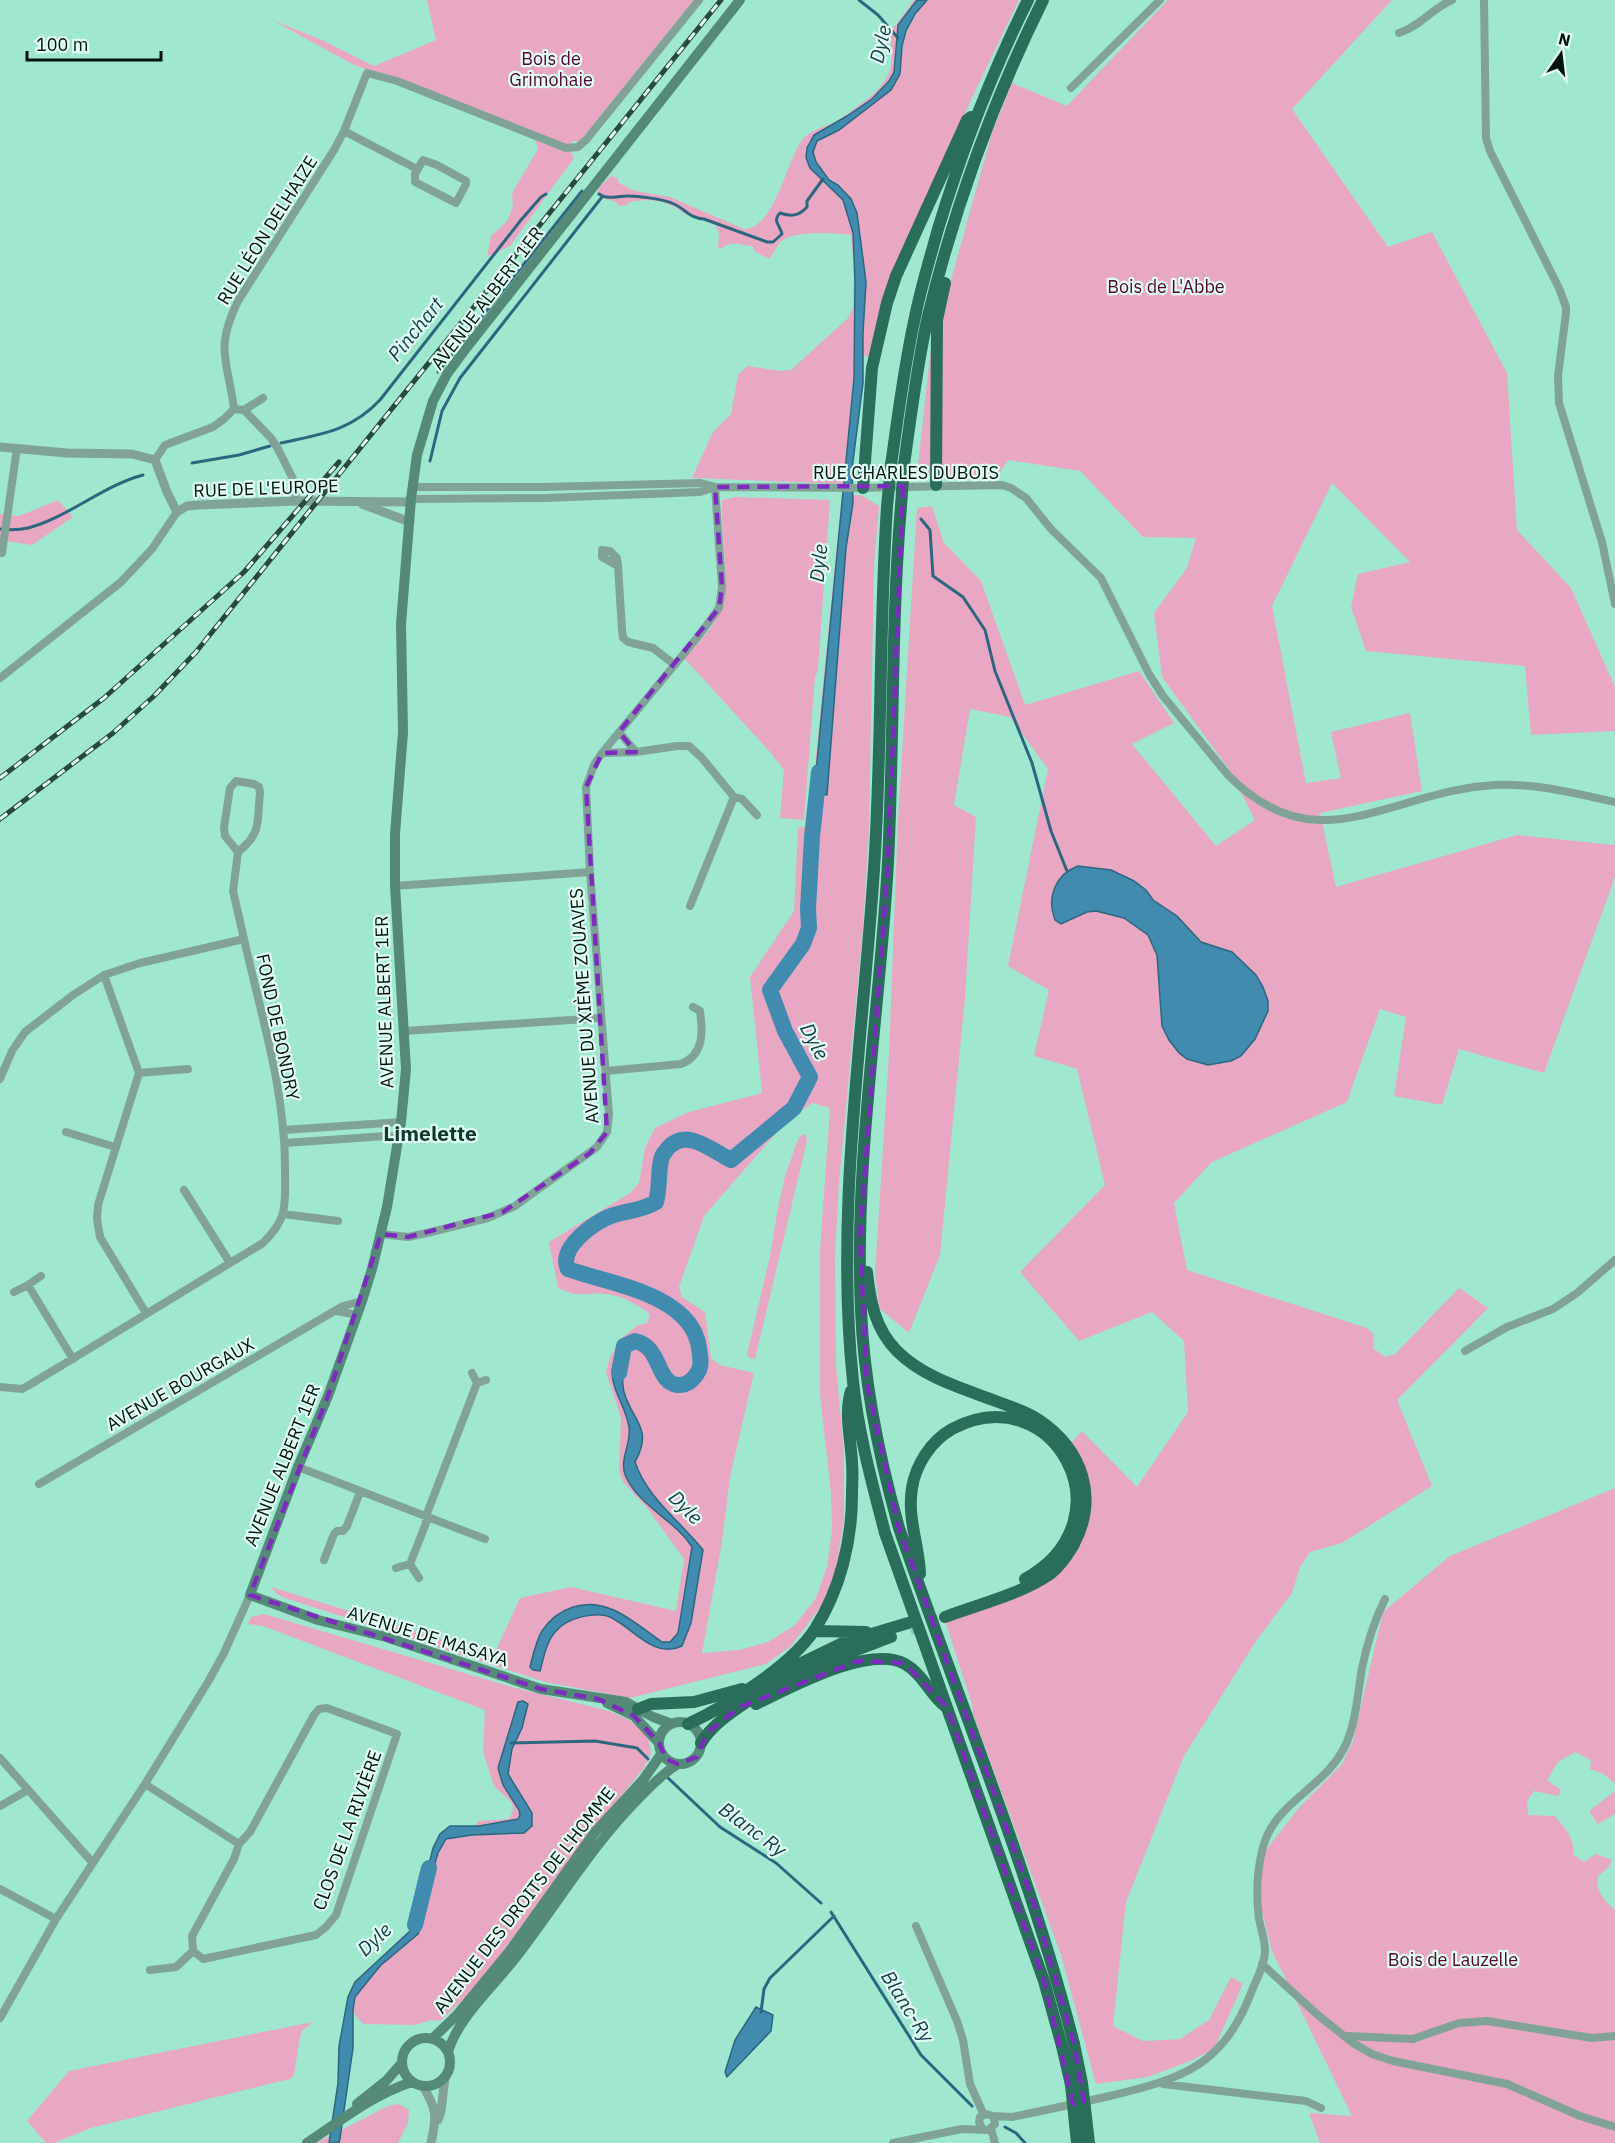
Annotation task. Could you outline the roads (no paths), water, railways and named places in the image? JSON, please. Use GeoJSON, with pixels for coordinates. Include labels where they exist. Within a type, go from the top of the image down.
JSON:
{"type":"FeatureCollection","features":[{"type":"Feature","properties":{"kind":"highway"},"geometry":{"type":"LineString","coordinates":[[1028,0],[977,112],[952,182],[915,315],[891,465],[882,593],[874,862],[851,1154],[847,1235],[847,1312],[853,1384],[868,1470],[885,1533],[1082,2083],[1089,2143]]}},
{"type":"Feature","properties":{"kind":"highway"},"geometry":{"type":"LineString","coordinates":[[1043,0],[990,116],[944,254],[928,318],[904,465],[896,593],[888,862],[864,1155],[860,1238],[861,1311],[867,1383],[882,1468],[899,1528],[1035,1907],[1057,1977],[1068,2045],[1077,2143]]}},
{"type":"Feature","properties":{"kind":"highway"},"geometry":{"type":"LineString","coordinates":[[860,488],[872,368],[887,303],[896,276],[967,120],[977,112]]}},
{"type":"Feature","properties":{"kind":"highway"},"geometry":{"type":"LineString","coordinates":[[936,485],[937,320],[948,269],[944,254]]}},
{"type":"Feature","properties":{"kind":"highway"},"geometry":{"type":"LineString","coordinates":[[860,1238],[875,1318],[895,1349],[929,1375],[1037,1419],[1054,1431],[1077,1461],[1086,1494],[1085,1516],[1081,1526],[1067,1557],[1052,1573],[1033,1584],[944,1614],[1016,1584],[1051,1562],[1062,1548],[1073,1527],[1077,1494],[1066,1458],[1043,1433],[1025,1422],[1004,1418],[982,1419],[962,1424],[944,1434],[929,1448],[917,1468],[912,1487],[910,1509],[912,1532],[920,1565],[920,1590]]}},
{"type":"Feature","properties":{"kind":"highway"},"geometry":{"type":"LineString","coordinates":[[688,1724],[727,1703],[782,1664],[814,1631],[830,1603],[839,1578],[850,1530],[852,1464],[848,1401],[853,1384]]}},
{"type":"Feature","properties":{"kind":"highway"},"geometry":{"type":"LineString","coordinates":[[638,1709],[651,1704],[694,1702],[750,1688],[844,1642],[909,1626],[785,1679],[721,1720],[707,1733],[701,1743]]}},
{"type":"Feature","properties":{"kind":"highway"},"geometry":{"type":"LineString","coordinates":[[814,1631],[882,1632]]}},
{"type":"Feature","properties":{"kind":"highway"},"geometry":{"type":"LineString","coordinates":[[740,1707],[753,1705],[797,1684],[858,1660],[874,1658],[892,1659],[904,1663],[924,1682],[936,1700],[947,1707]]}},
{"type":"Feature","properties":{"kind":"main road","name":"AVENUE ALBERT 1ER"},"geometry":{"type":"LineString","coordinates":[[250,1595],[298,1467],[328,1396],[362,1301],[381,1234],[401,1122],[406,1070],[395,886],[395,825],[403,732],[401,624],[411,501],[417,455],[424,429],[433,401],[447,374],[740,0]]}},
{"type":"Feature","properties":{"kind":"main road","name":"AVENUE DE MASAYA"},"geometry":{"type":"LineString","coordinates":[[250,1595],[318,1620],[386,1637],[541,1689],[626,1702],[672,1724]]}},
{"type":"Feature","properties":{"kind":"main road","name":"AVENUE DE MASAYA"},"geometry":{"type":"LineString","coordinates":[[598,1699],[634,1716],[661,1748]]}},
{"type":"Feature","properties":{"kind":"main road"},"geometry":{"type":"LineString","coordinates":[[680,1722],[688,1724],[700,1735],[701,1743],[697,1757],[691,1762],[678,1764],[666,1758],[661,1748],[663,1732],[672,1724],[680,1722]]}},
{"type":"Feature","properties":{"kind":"main road","name":"AVENUE DES DROITS DE L'HOMME"},"geometry":{"type":"LineString","coordinates":[[433,2038],[457,2015],[509,1952],[595,1832],[642,1780],[661,1748]]}},
{"type":"Feature","properties":{"kind":"main road","name":"AVENUE DES DROITS DE L'HOMME"},"geometry":{"type":"LineString","coordinates":[[448,2052],[455,2034],[517,1957],[602,1839],[651,1786],[678,1764]]}},
{"type":"Feature","properties":{"kind":"main road"},"geometry":{"type":"LineString","coordinates":[[420,2038],[433,2038],[444,2045],[448,2052],[450,2067],[445,2077],[433,2085],[423,2086],[412,2082],[404,2073],[401,2064],[403,2053],[408,2044],[420,2038]]}},
{"type":"Feature","properties":{"kind":"main road"},"geometry":{"type":"LineString","coordinates":[[352,2112],[357,2104],[386,2081],[401,2064]]}},
{"type":"Feature","properties":{"kind":"main road"},"geometry":{"type":"LineString","coordinates":[[307,2143],[352,2112],[391,2090],[412,2082]]}},
{"type":"Feature","properties":{"kind":"street","name":"RUE LÉON DELHAIZE"},"geometry":{"type":"LineString","coordinates":[[234,409],[223,352],[231,316],[238,301],[325,166],[344,131],[367,73],[397,81],[566,148],[578,147],[699,0]]}},
{"type":"Feature","properties":{"kind":"street"},"geometry":{"type":"LineString","coordinates":[[1071,88],[1160,0]]}},
{"type":"Feature","properties":{"kind":"street"},"geometry":{"type":"LineString","coordinates":[[1399,33],[1415,27],[1440,6],[1452,0]]}},
{"type":"Feature","properties":{"kind":"street"},"geometry":{"type":"LineString","coordinates":[[1484,0],[1486,138],[1497,165],[1559,288],[1566,307],[1558,376],[1559,403],[1602,542],[1615,604]]}},
{"type":"Feature","properties":{"kind":"street"},"geometry":{"type":"LineString","coordinates":[[344,131],[417,170]]}},
{"type":"Feature","properties":{"kind":"street"},"geometry":{"type":"LineString","coordinates":[[427,160],[466,181],[456,203],[415,182],[417,170],[421,162],[427,160]]}},
{"type":"Feature","properties":{"kind":"street"},"geometry":{"type":"LineString","coordinates":[[155,460],[165,445],[213,427],[234,409],[244,410],[263,398]]}},
{"type":"Feature","properties":{"kind":"street"},"geometry":{"type":"LineString","coordinates":[[244,410],[271,438],[278,449],[294,481],[296,501]]}},
{"type":"Feature","properties":{"kind":"street"},"geometry":{"type":"LineString","coordinates":[[0,447],[67,453],[132,454],[155,460]]}},
{"type":"Feature","properties":{"kind":"street"},"geometry":{"type":"LineString","coordinates":[[0,553],[2,553],[17,448]]}},
{"type":"Feature","properties":{"kind":"street"},"geometry":{"type":"LineString","coordinates":[[0,678],[121,582],[152,549],[177,512],[155,460]]}},
{"type":"Feature","properties":{"kind":"street","name":"RUE CHARLES DUBOIS"},"geometry":{"type":"LineString","coordinates":[[413,486],[544,487],[701,483],[715,487],[860,488],[1002,485],[1026,498],[1051,529],[1101,578],[1137,652],[1163,696],[1228,775],[1265,805],[1303,818],[1336,820],[1379,812],[1454,791],[1504,785],[1545,788],[1615,802]]}},
{"type":"Feature","properties":{"kind":"street"},"geometry":{"type":"LineString","coordinates":[[475,487],[475,499]]}},
{"type":"Feature","properties":{"kind":"street"},"geometry":{"type":"LineString","coordinates":[[544,487],[545,498]]}},
{"type":"Feature","properties":{"kind":"street","name":"RUE CHARLES DUBOIS"},"geometry":{"type":"LineString","coordinates":[[411,501],[700,492],[715,487]]}},
{"type":"Feature","properties":{"kind":"street","name":"AVENUE DU XIÈME ZOUAVES"},"geometry":{"type":"LineString","coordinates":[[381,1234],[408,1237],[488,1218],[515,1206],[597,1147],[607,1132],[609,1120],[590,872],[586,787],[594,765],[602,753],[711,620],[718,608],[722,587],[715,487]]}},
{"type":"Feature","properties":{"kind":"street","name":"RUE DE L'EUROPE"},"geometry":{"type":"LineString","coordinates":[[177,512],[191,505],[296,501],[411,501]]}},
{"type":"Feature","properties":{"kind":"street","name":"RUE DE L'EUROPE"},"geometry":{"type":"LineString","coordinates":[[357,502],[410,522]]}},
{"type":"Feature","properties":{"kind":"street"},"geometry":{"type":"LineString","coordinates":[[618,566],[623,638],[628,642],[653,648],[675,665]]}},
{"type":"Feature","properties":{"kind":"street"},"geometry":{"type":"LineString","coordinates":[[620,732],[636,752]]}},
{"type":"Feature","properties":{"kind":"street"},"geometry":{"type":"LineString","coordinates":[[602,753],[689,746],[702,758],[734,797],[742,799],[757,815]]}},
{"type":"Feature","properties":{"kind":"street"},"geometry":{"type":"LineString","coordinates":[[238,852],[225,836],[224,827],[230,788],[236,781],[254,784],[259,787],[260,793],[255,834],[252,841],[238,852],[233,891],[244,939]]}},
{"type":"Feature","properties":{"kind":"street"},"geometry":{"type":"LineString","coordinates":[[690,906],[734,797]]}},
{"type":"Feature","properties":{"kind":"street"},"geometry":{"type":"LineString","coordinates":[[395,886],[590,872]]}},
{"type":"Feature","properties":{"kind":"street","name":"FOND DE BONDRY"},"geometry":{"type":"LineString","coordinates":[[0,1079],[12,1051],[25,1032],[84,987],[104,975],[140,963],[244,939],[274,1074],[285,1143],[283,1214],[276,1229],[263,1243],[22,1389],[0,1387]]}},
{"type":"Feature","properties":{"kind":"street"},"geometry":{"type":"LineString","coordinates":[[104,975],[139,1073],[98,1205],[98,1228],[104,1245],[146,1313]]}},
{"type":"Feature","properties":{"kind":"street"},"geometry":{"type":"LineString","coordinates":[[606,1071],[681,1064],[689,1061],[695,1054],[703,1034],[700,1011],[693,1007]]}},
{"type":"Feature","properties":{"kind":"street"},"geometry":{"type":"LineString","coordinates":[[405,1031],[601,1018]]}},
{"type":"Feature","properties":{"kind":"street"},"geometry":{"type":"LineString","coordinates":[[139,1073],[189,1069]]}},
{"type":"Feature","properties":{"kind":"street"},"geometry":{"type":"LineString","coordinates":[[284,1130],[401,1122]]}},
{"type":"Feature","properties":{"kind":"street"},"geometry":{"type":"LineString","coordinates":[[66,1132],[115,1147]]}},
{"type":"Feature","properties":{"kind":"street"},"geometry":{"type":"LineString","coordinates":[[285,1143],[357,1137],[398,1137]]}},
{"type":"Feature","properties":{"kind":"street"},"geometry":{"type":"LineString","coordinates":[[184,1190],[230,1263]]}},
{"type":"Feature","properties":{"kind":"street"},"geometry":{"type":"LineString","coordinates":[[283,1214],[338,1221]]}},
{"type":"Feature","properties":{"kind":"street"},"geometry":{"type":"LineString","coordinates":[[1466,1351],[1507,1327],[1559,1305],[1577,1293],[1615,1260]]}},
{"type":"Feature","properties":{"kind":"street"},"geometry":{"type":"LineString","coordinates":[[14,1292],[41,1276]]}},
{"type":"Feature","properties":{"kind":"street"},"geometry":{"type":"LineString","coordinates":[[28,1285],[73,1359]]}},
{"type":"Feature","properties":{"kind":"street","name":"AVENUE BOURGAUX"},"geometry":{"type":"LineString","coordinates":[[39,1484],[349,1303],[362,1301]]}},
{"type":"Feature","properties":{"kind":"street"},"geometry":{"type":"LineString","coordinates":[[336,1311],[357,1315]]}},
{"type":"Feature","properties":{"kind":"street"},"geometry":{"type":"LineString","coordinates":[[410,1564],[477,1383],[472,1373]]}},
{"type":"Feature","properties":{"kind":"street"},"geometry":{"type":"LineString","coordinates":[[477,1383],[486,1380]]}},
{"type":"Feature","properties":{"kind":"street"},"geometry":{"type":"LineString","coordinates":[[298,1467],[485,1539]]}},
{"type":"Feature","properties":{"kind":"street"},"geometry":{"type":"LineString","coordinates":[[324,1560],[334,1534],[337,1531],[343,1531],[346,1526],[360,1492]]}},
{"type":"Feature","properties":{"kind":"street"},"geometry":{"type":"LineString","coordinates":[[396,1568],[410,1564]]}},
{"type":"Feature","properties":{"kind":"street"},"geometry":{"type":"LineString","coordinates":[[410,1564],[419,1578]]}},
{"type":"Feature","properties":{"kind":"street","name":"AVENUE ALBERT 1ER"},"geometry":{"type":"LineString","coordinates":[[0,2018],[56,1919],[145,1784],[208,1682],[224,1653],[250,1595]]}},
{"type":"Feature","properties":{"kind":"street"},"geometry":{"type":"LineString","coordinates":[[962,2129],[969,2131],[1012,2117],[1161,2084],[1191,2071],[1209,2058],[1226,2041],[1238,2024],[1265,1951],[1258,1902],[1263,1845],[1277,1817],[1323,1776],[1346,1745],[1366,1650],[1385,1599]]}},
{"type":"Feature","properties":{"kind":"street","name":"CLOS DE LA RIVIÈRE"},"geometry":{"type":"LineString","coordinates":[[327,1708],[397,1734],[336,1916],[316,1935],[203,1959],[194,1951],[192,1936],[234,1859],[239,1844],[250,1832],[314,1715],[320,1709],[327,1708]]}},
{"type":"Feature","properties":{"kind":"street"},"geometry":{"type":"LineString","coordinates":[[0,1758],[92,1862]]}},
{"type":"Feature","properties":{"kind":"street"},"geometry":{"type":"LineString","coordinates":[[145,1784],[239,1844]]}},
{"type":"Feature","properties":{"kind":"street"},"geometry":{"type":"LineString","coordinates":[[0,1806],[28,1790]]}},
{"type":"Feature","properties":{"kind":"street"},"geometry":{"type":"LineString","coordinates":[[0,1889],[56,1919]]}},
{"type":"Feature","properties":{"kind":"street"},"geometry":{"type":"LineString","coordinates":[[916,1926],[957,2021],[963,2040],[970,2084],[982,2116],[982,2128]]}},
{"type":"Feature","properties":{"kind":"street"},"geometry":{"type":"LineString","coordinates":[[150,1970],[176,1966],[194,1951]]}},
{"type":"Feature","properties":{"kind":"street"},"geometry":{"type":"LineString","coordinates":[[1262,1964],[1319,2016],[1357,2045],[1381,2058],[1508,2084],[1580,2116],[1615,2127]]}},
{"type":"Feature","properties":{"kind":"street"},"geometry":{"type":"LineString","coordinates":[[1347,2037],[1413,2039],[1459,2023],[1487,2021],[1592,2038],[1615,2036]]}},
{"type":"Feature","properties":{"kind":"street"},"geometry":{"type":"LineString","coordinates":[[434,2128],[441,2111],[445,2077]]}},
{"type":"Feature","properties":{"kind":"street"},"geometry":{"type":"LineString","coordinates":[[1161,2084],[1306,2101],[1321,2108]]}},
{"type":"Feature","properties":{"kind":"street"},"geometry":{"type":"LineString","coordinates":[[423,2086],[435,2107],[431,2143]]}},
{"type":"Feature","properties":{"kind":"street"},"geometry":{"type":"LineString","coordinates":[[982,2116],[993,2123]]}},
{"type":"Feature","properties":{"kind":"street"},"geometry":{"type":"LineString","coordinates":[[893,2143],[962,2129],[982,2116]]}},
{"type":"Feature","properties":{"kind":"street"},"geometry":{"type":"LineString","coordinates":[[993,2123],[995,2143]]}},
{"type":"Feature","properties":{"kind":"water"},"geometry":{"type":"Polygon","coordinates":[[[917,0],[927,0],[915,14],[906,31],[902,46],[900,74],[891,90],[839,130],[817,141],[813,152],[816,162],[829,180],[838,185],[851,199],[857,213],[866,282],[863,383],[852,469],[853,503],[846,548],[827,795],[814,793],[854,378],[855,281],[853,233],[843,200],[810,168],[806,158],[807,148],[814,135],[872,99],[889,81],[894,72],[898,25],[917,0]]]}},
{"type":"Feature","properties":{"kind":"water"},"geometry":{"type":"Polygon","coordinates":[[[1078,866],[1111,870],[1134,881],[1146,890],[1153,900],[1177,916],[1201,942],[1232,952],[1256,975],[1268,1001],[1268,1011],[1255,1039],[1241,1056],[1231,1061],[1208,1065],[1187,1059],[1169,1040],[1162,1026],[1157,955],[1148,935],[1124,918],[1096,911],[1087,912],[1061,924],[1055,920],[1052,903],[1055,887],[1064,875],[1078,866]]]}},
{"type":"Feature","properties":{"kind":"water"},"geometry":{"type":"Polygon","coordinates":[[[622,1351],[625,1354],[622,1378],[624,1392],[642,1433],[640,1450],[635,1462],[640,1475],[665,1509],[703,1550],[691,1623],[682,1646],[662,1649],[645,1641],[612,1618],[591,1615],[575,1619],[556,1631],[548,1645],[540,1671],[533,1670],[530,1667],[542,1631],[555,1616],[572,1607],[591,1605],[611,1609],[631,1619],[662,1642],[670,1642],[678,1633],[692,1547],[685,1537],[640,1497],[626,1477],[624,1458],[629,1440],[629,1427],[612,1373],[617,1352],[622,1351]]]}},
{"type":"Feature","properties":{"kind":"water","name":"Dyle"},"geometry":{"type":"Polygon","coordinates":[[[523,1701],[528,1704],[522,1728],[512,1749],[508,1774],[532,1813],[532,1826],[524,1833],[472,1835],[446,1839],[438,1853],[430,1880],[423,1922],[418,1934],[380,1966],[355,1997],[353,2048],[340,2138],[339,2143],[329,2143],[338,2083],[339,2046],[348,1997],[355,1982],[410,1931],[433,1848],[440,1834],[450,1826],[479,1826],[518,1819],[520,1815],[503,1785],[498,1768],[518,1702],[523,1701]]]}},
{"type":"Feature","properties":{"kind":"water"},"geometry":{"type":"Polygon","coordinates":[[[756,2007],[773,2015],[771,2031],[727,2077],[725,2072],[735,2040],[756,2007]]]}},
{"type":"Feature","properties":{"kind":"waterway"},"geometry":{"type":"LineString","coordinates":[[859,0],[878,15],[898,38]]}},
{"type":"Feature","properties":{"kind":"waterway","name":"Pinchart"},"geometry":{"type":"LineString","coordinates":[[599,194],[609,197],[632,196],[670,202],[695,217],[767,242],[773,242],[782,234],[777,221],[780,213],[795,215],[804,210],[807,207],[807,201],[823,179]]}},
{"type":"Feature","properties":{"kind":"waterway"},"geometry":{"type":"LineString","coordinates":[[438,372],[582,191]]}},
{"type":"Feature","properties":{"kind":"waterway","name":"Pinchart"},"geometry":{"type":"LineString","coordinates":[[281,443],[335,430],[358,419],[380,400],[521,220],[546,194]]}},
{"type":"Feature","properties":{"kind":"waterway"},"geometry":{"type":"LineString","coordinates":[[430,461],[442,411],[460,378],[602,197]]}},
{"type":"Feature","properties":{"kind":"waterway","name":"Pinchart"},"geometry":{"type":"LineString","coordinates":[[192,463],[239,455],[270,446]]}},
{"type":"Feature","properties":{"kind":"waterway","name":"Pinchart"},"geometry":{"type":"LineString","coordinates":[[0,529],[25,529],[43,523],[113,486],[143,475]]}},
{"type":"Feature","properties":{"kind":"waterway"},"geometry":{"type":"LineString","coordinates":[[921,519],[930,530],[933,576],[963,597],[985,630],[995,671],[1032,763],[1051,831],[1067,871]]}},
{"type":"Feature","properties":{"kind":"waterway","name":"Dyle"},"geometry":{"type":"LineString","coordinates":[[619,1373],[624,1346],[635,1341],[644,1344],[650,1350],[661,1371],[670,1382],[677,1385],[688,1383],[695,1376],[700,1365],[699,1348],[693,1330],[681,1315],[665,1303],[626,1286],[568,1269],[566,1261],[573,1245],[587,1230],[604,1219],[656,1202],[661,1158],[675,1142],[691,1140],[731,1160],[794,1108],[810,1077],[785,1031],[770,990],[803,944],[809,928],[812,837],[819,772]]}},
{"type":"Feature","properties":{"kind":"waterway","name":"Blanc Ry"},"geometry":{"type":"LineString","coordinates":[[511,1743],[595,1741],[637,1748],[648,1759]]}},
{"type":"Feature","properties":{"kind":"waterway","name":"Blanc Ry"},"geometry":{"type":"LineString","coordinates":[[668,1778],[720,1827],[776,1863],[821,1903]]}},
{"type":"Feature","properties":{"kind":"waterway","name":"Dyle"},"geometry":{"type":"LineString","coordinates":[[415,1925],[429,1868]]}},
{"type":"Feature","properties":{"kind":"waterway","name":"Blanc-Ry"},"geometry":{"type":"LineString","coordinates":[[831,1912],[921,2055],[972,2106]]}},
{"type":"Feature","properties":{"kind":"waterway"},"geometry":{"type":"LineString","coordinates":[[761,2012],[764,1989],[770,1978],[834,1916]]}},
{"type":"Feature","properties":{"kind":"waterway","name":"Blanc-Ry"},"geometry":{"type":"LineString","coordinates":[[1005,2127],[1016,2133],[1025,2143]]}},
{"type":"Feature","properties":{"kind":"tunnel"},"geometry":{"type":"LineString","coordinates":[[910,1629],[945,1617]]}},
{"type":"Feature","properties":{"kind":"railway"},"geometry":{"type":"LineString","coordinates":[[0,819],[113,733],[154,696],[196,652],[721,0]]}},
{"type":"Feature","properties":{"kind":"railway"},"geometry":{"type":"LineString","coordinates":[[0,778],[104,698],[244,572],[339,462]]}},
{"type":"Feature","properties":{"kind":"district","name":"Limelette"},"geometry":{"type":"Point","coordinates":[430,1133]}},
{"type":"Feature","properties":{"kind":"park label","name":"Bois de Grimohaie"},"geometry":{"type":"Point","coordinates":[551,68]}},
{"type":"Feature","properties":{"kind":"park label","name":"Bois de L'Abbe"},"geometry":{"type":"Point","coordinates":[1166,286]}},
{"type":"Feature","properties":{"kind":"park label","name":"Bois de Lauzelle"},"geometry":{"type":"Point","coordinates":[1453,1959]}}]}
